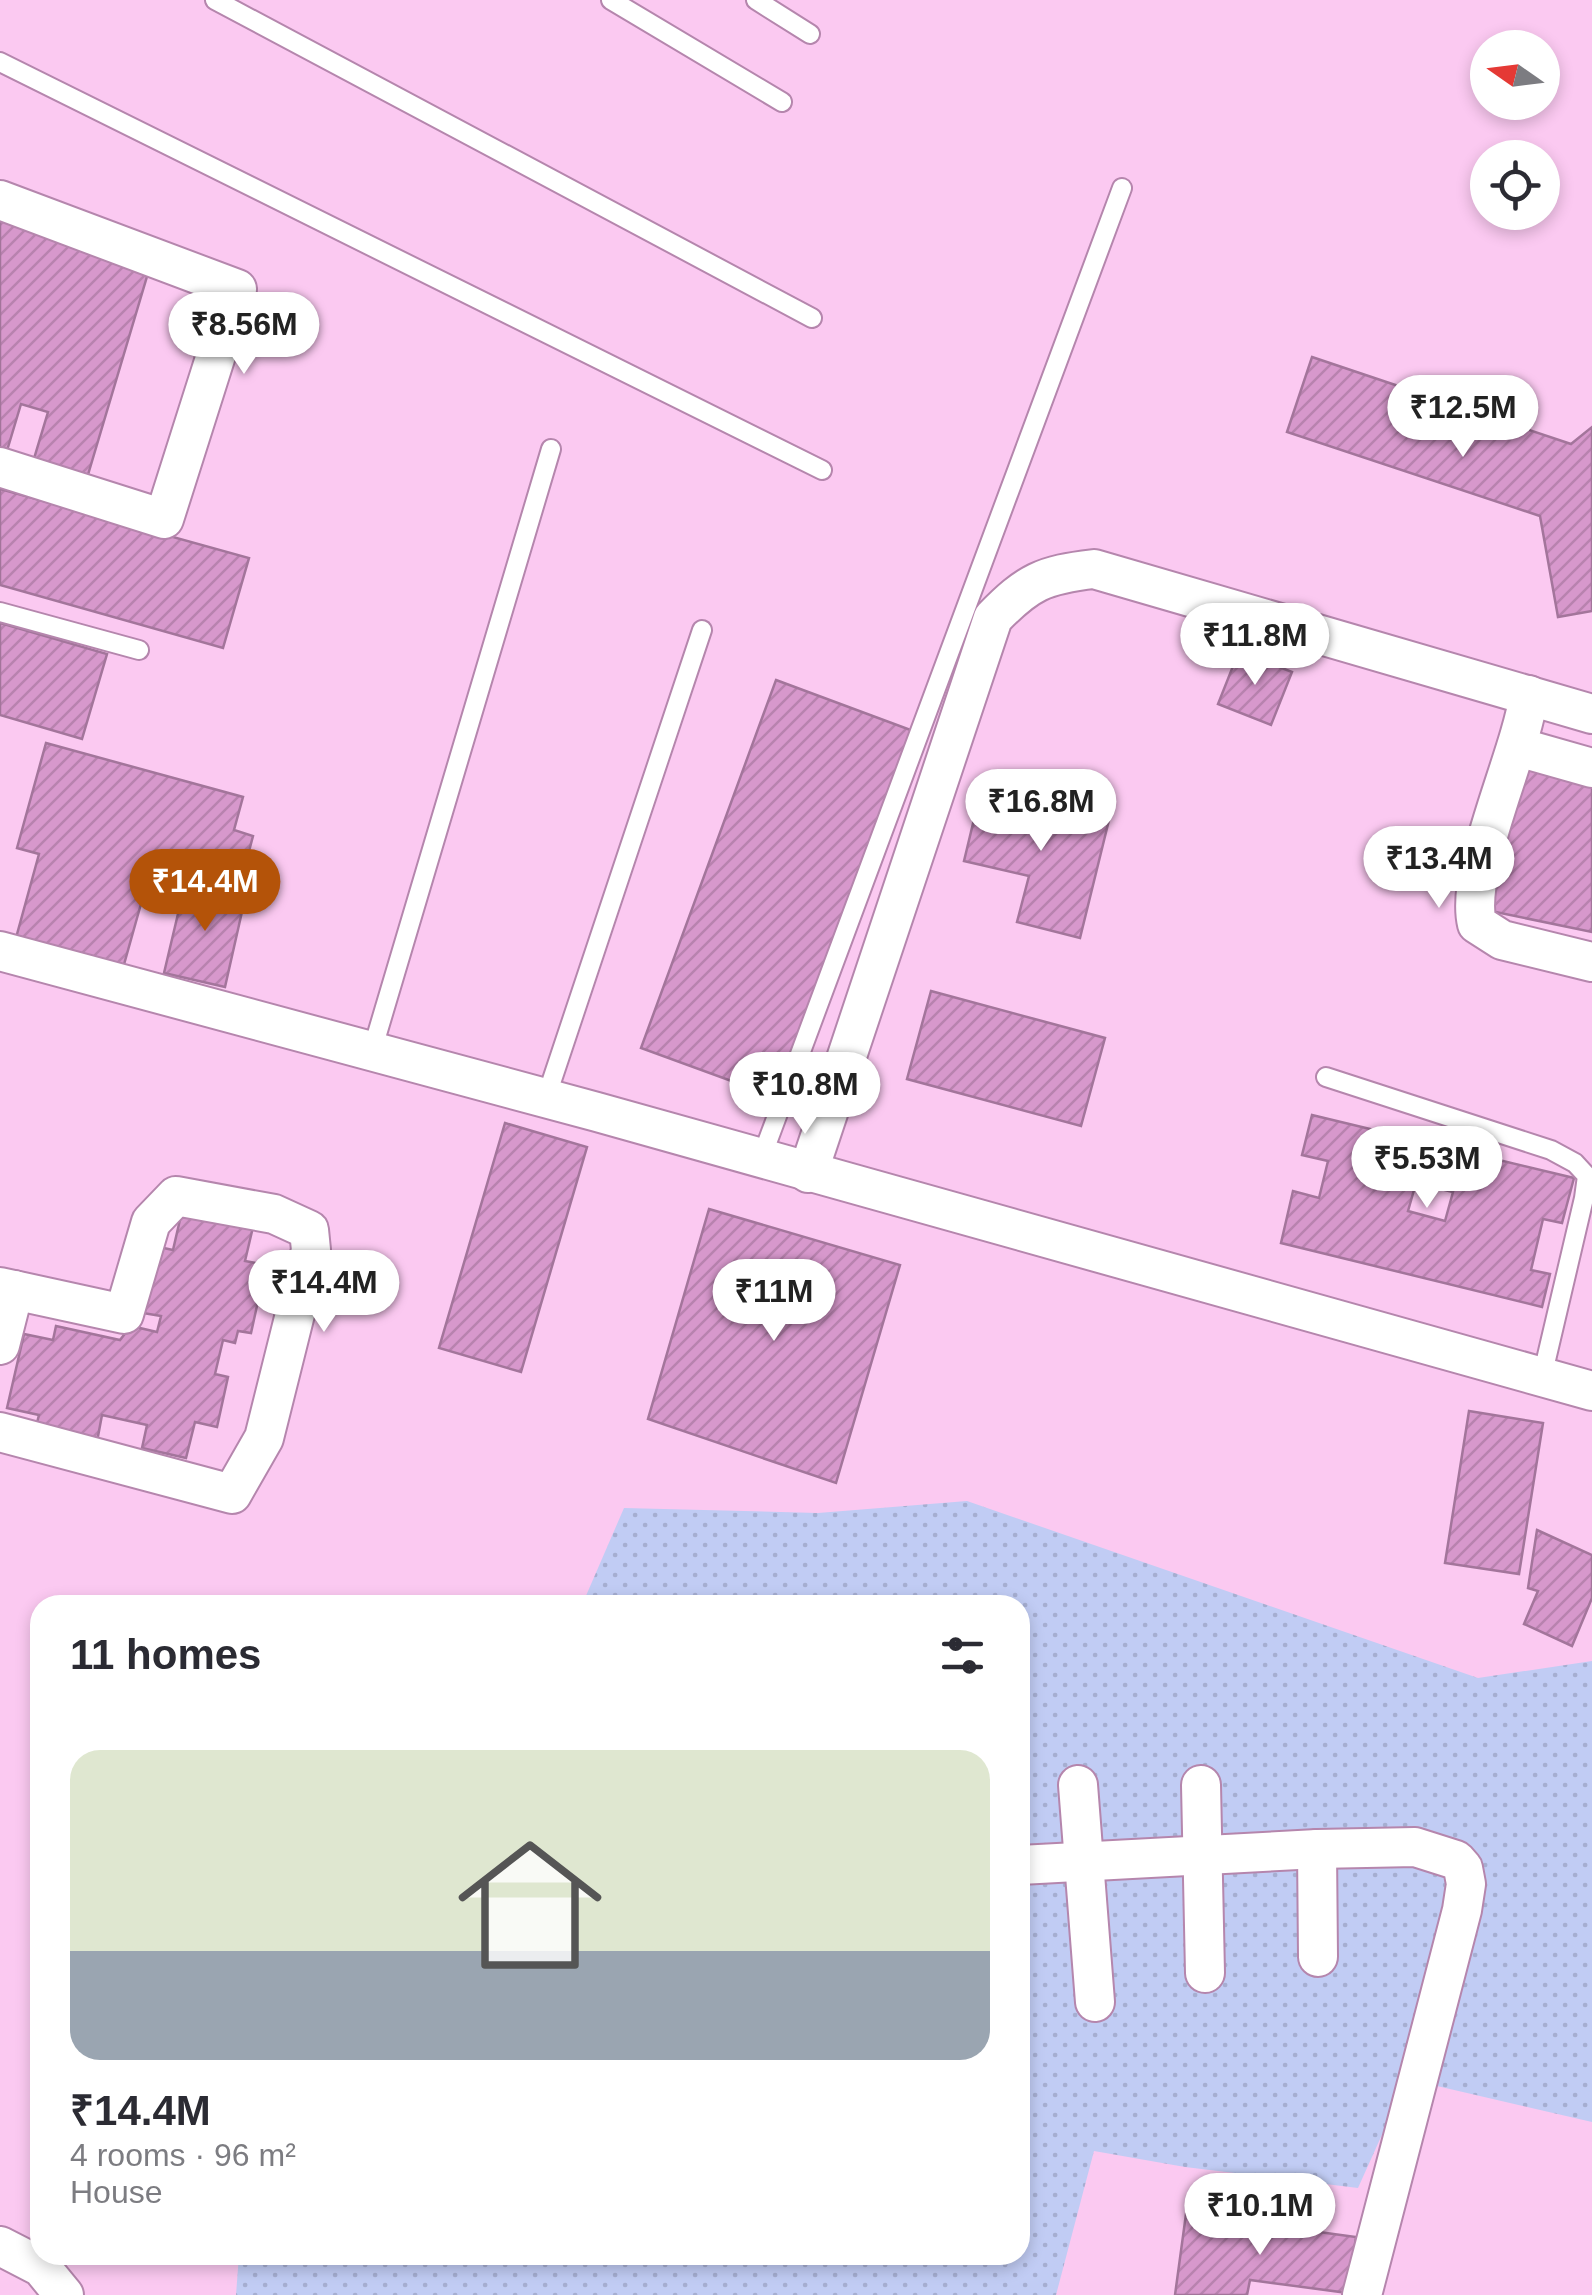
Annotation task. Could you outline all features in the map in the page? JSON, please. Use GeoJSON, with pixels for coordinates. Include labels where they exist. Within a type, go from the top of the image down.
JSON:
{"type":"FeatureCollection","features":[{"type":"Feature","properties":{"kind":"street"},"geometry":{"type":"LineString","coordinates":[[0,200],[237,289],[164,519],[0,467]]}},
{"type":"Feature","properties":{"kind":"street"},"geometry":{"type":"LineString","coordinates":[[808,1172],[993,618],[1018,592],[1052,574],[1094,568],[1592,714]]}},
{"type":"Feature","properties":{"kind":"street"},"geometry":{"type":"LineString","coordinates":[[1529,695],[1518,748],[1481,862],[1472,904],[1477,924],[1502,940],[1592,962]]}},
{"type":"Feature","properties":{"kind":"street"},"geometry":{"type":"LineString","coordinates":[[1518,748],[1592,768]]}},
{"type":"Feature","properties":{"kind":"street"},"geometry":{"type":"LineString","coordinates":[[0,951],[546,1098],[1592,1391]]}},
{"type":"Feature","properties":{"kind":"street"},"geometry":{"type":"LineString","coordinates":[[0,1346],[7,1288],[124,1314],[151,1222],[176,1196],[274,1214],[309,1230],[310,1250],[264,1438],[232,1494],[0,1432]]}},
{"type":"Feature","properties":{"kind":"street"},"geometry":{"type":"LineString","coordinates":[[1078,1785],[1095,2002]]}},
{"type":"Feature","properties":{"kind":"street"},"geometry":{"type":"LineString","coordinates":[[1201,1785],[1205,1973]]}},
{"type":"Feature","properties":{"kind":"street"},"geometry":{"type":"LineString","coordinates":[[1030,1864],[1415,1847],[1435,1850],[1464,1868],[1462,1910],[1362,2295]]}},
{"type":"Feature","properties":{"kind":"street"},"geometry":{"type":"LineString","coordinates":[[1318,1849],[1318,1958]]}},
{"type":"Feature","properties":{"kind":"street"},"geometry":{"type":"LineString","coordinates":[[0,2246],[30,2261]]}},
{"type":"Feature","properties":{"kind":"street"},"geometry":{"type":"LineString","coordinates":[[37,2265],[64,2295]]}},
{"type":"Feature","properties":{"kind":"lane"},"geometry":{"type":"LineString","coordinates":[[215,0],[812,318]]}},
{"type":"Feature","properties":{"kind":"lane"},"geometry":{"type":"LineString","coordinates":[[611,0],[782,102]]}},
{"type":"Feature","properties":{"kind":"lane"},"geometry":{"type":"LineString","coordinates":[[756,0],[810,34]]}},
{"type":"Feature","properties":{"kind":"lane"},"geometry":{"type":"LineString","coordinates":[[0,62],[822,470]]}},
{"type":"Feature","properties":{"kind":"lane"},"geometry":{"type":"LineString","coordinates":[[760,1159],[1122,188]]}},
{"type":"Feature","properties":{"kind":"lane"},"geometry":{"type":"LineString","coordinates":[[372,1052],[551,449]]}},
{"type":"Feature","properties":{"kind":"lane"},"geometry":{"type":"LineString","coordinates":[[0,612],[139,650]]}},
{"type":"Feature","properties":{"kind":"lane"},"geometry":{"type":"LineString","coordinates":[[546,1098],[702,630]]}},
{"type":"Feature","properties":{"kind":"lane"},"geometry":{"type":"LineString","coordinates":[[1326,1077],[1551,1150],[1575,1162],[1586,1176],[1542,1377]]}},
{"type":"Feature","properties":{"kind":"shaded area"},"geometry":{"type":"Polygon","coordinates":[[[967,1501],[1478,1678],[1592,1661],[1592,2122],[1407,2079],[1358,2188],[1185,2167],[1094,2151],[1056,2295],[236,2295],[238,2265],[1030,2265],[1030,1595],[586,1595],[624,1508],[818,1513],[967,1501]]]}},
{"type":"Feature","properties":{"kind":"building"},"geometry":{"type":"Polygon","coordinates":[[[0,218],[151,263],[87,478],[33,462],[48,412],[21,404],[6,454],[0,452],[0,218]]]}},
{"type":"Feature","properties":{"kind":"building"},"geometry":{"type":"Polygon","coordinates":[[[1312,357],[1571,444],[1592,427],[1592,611],[1558,617],[1540,516],[1287,432],[1312,357]]]}},
{"type":"Feature","properties":{"kind":"building"},"geometry":{"type":"Polygon","coordinates":[[[0,489],[249,558],[223,648],[0,585],[0,489]]]}},
{"type":"Feature","properties":{"kind":"building"},"geometry":{"type":"Polygon","coordinates":[[[0,623],[107,654],[82,739],[0,715],[0,623]]]}},
{"type":"Feature","properties":{"kind":"building"},"geometry":{"type":"Polygon","coordinates":[[[1239,651],[1292,672],[1271,725],[1218,704],[1239,651]]]}},
{"type":"Feature","properties":{"kind":"building"},"geometry":{"type":"Polygon","coordinates":[[[776,680],[916,732],[781,1099],[641,1048],[776,680]]]}},
{"type":"Feature","properties":{"kind":"building"},"geometry":{"type":"Polygon","coordinates":[[[46,743],[243,797],[234,830],[253,836],[240,885],[153,861],[123,968],[16,938],[39,854],[17,848],[46,743]]]}},
{"type":"Feature","properties":{"kind":"building"},"geometry":{"type":"Polygon","coordinates":[[[1514,767],[1592,783],[1592,932],[1486,910],[1514,767]]]}},
{"type":"Feature","properties":{"kind":"building"},"geometry":{"type":"Polygon","coordinates":[[[982,786],[1110,816],[1080,938],[1017,922],[1029,876],[964,861],[982,786]]]}},
{"type":"Feature","properties":{"kind":"building"},"geometry":{"type":"Polygon","coordinates":[[[186,880],[246,894],[225,987],[164,973],[186,880]]]}},
{"type":"Feature","properties":{"kind":"building"},"geometry":{"type":"Polygon","coordinates":[[[931,991],[1105,1038],[1081,1126],[907,1079],[931,991]]]}},
{"type":"Feature","properties":{"kind":"building"},"geometry":{"type":"Polygon","coordinates":[[[1312,1115],[1574,1178],[1562,1223],[1543,1219],[1531,1270],[1550,1274],[1542,1307],[1281,1243],[1293,1191],[1319,1198],[1328,1161],[1302,1155],[1312,1115]],[[1416,1183],[1408,1211],[1445,1221],[1453,1192],[1416,1183]]]}},
{"type":"Feature","properties":{"kind":"building"},"geometry":{"type":"Polygon","coordinates":[[[505,1123],[587,1147],[521,1372],[439,1348],[505,1123]]]}},
{"type":"Feature","properties":{"kind":"building"},"geometry":{"type":"Polygon","coordinates":[[[709,1209],[900,1265],[836,1483],[648,1419],[709,1209]]]}},
{"type":"Feature","properties":{"kind":"building"},"geometry":{"type":"Polygon","coordinates":[[[182,1211],[253,1227],[245,1261],[266,1265],[251,1333],[238,1331],[235,1343],[223,1340],[215,1374],[228,1377],[217,1427],[195,1422],[186,1458],[142,1448],[147,1425],[102,1415],[96,1447],[34,1434],[39,1415],[7,1408],[24,1334],[53,1340],[56,1326],[120,1340],[131,1326],[157,1332],[161,1316],[143,1313],[159,1247],[173,1250],[182,1211]]]}},
{"type":"Feature","properties":{"kind":"building"},"geometry":{"type":"Polygon","coordinates":[[[1469,1411],[1543,1423],[1519,1574],[1445,1563],[1469,1411]]]}},
{"type":"Feature","properties":{"kind":"building"},"geometry":{"type":"Polygon","coordinates":[[[1537,1530],[1592,1555],[1592,1598],[1572,1646],[1524,1624],[1538,1591],[1528,1588],[1537,1530]]]}},
{"type":"Feature","properties":{"kind":"building"},"geometry":{"type":"Polygon","coordinates":[[[1186,2214],[1356,2237],[1348,2293],[1250,2280],[1247,2295],[1175,2295],[1186,2214]]]}}]}
